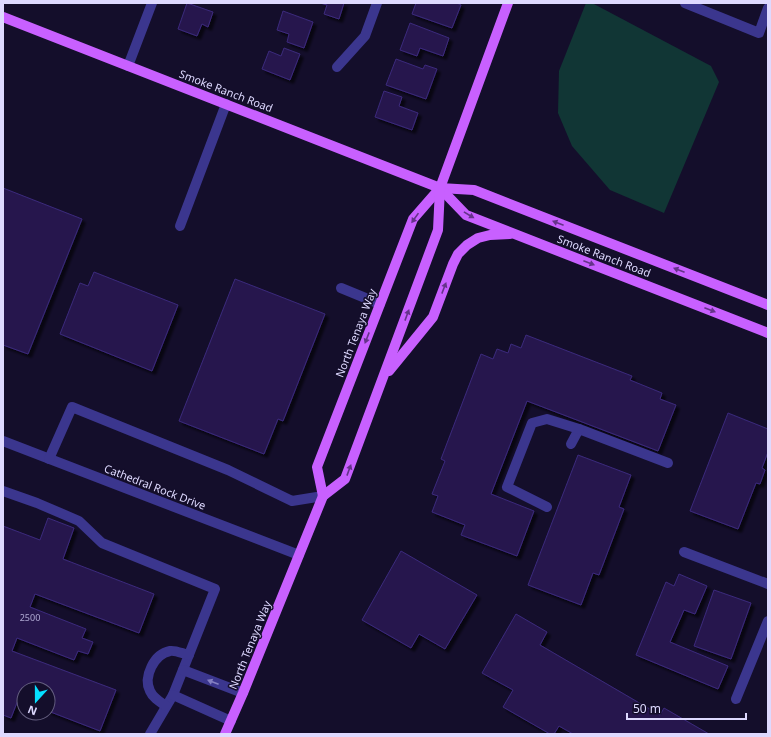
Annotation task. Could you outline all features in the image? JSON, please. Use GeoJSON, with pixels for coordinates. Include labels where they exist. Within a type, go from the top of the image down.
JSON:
{"type":"FeatureCollection","features":[{"type":"Feature","properties":{"kind":"main road","name":"North Tenaya Way"},"geometry":{"type":"LineString","coordinates":[[322,496],[346,479],[438,230],[440,188],[508,3]]}},
{"type":"Feature","properties":{"kind":"main road","name":"Smoke Ranch Road"},"geometry":{"type":"LineString","coordinates":[[3,17],[440,188],[474,190],[768,305]]}},
{"type":"Feature","properties":{"kind":"main road","name":"Smoke Ranch Road"},"geometry":{"type":"LineString","coordinates":[[440,188],[466,215],[768,333]]}},
{"type":"Feature","properties":{"kind":"main road","name":"North Tenaya Way"},"geometry":{"type":"LineString","coordinates":[[225,734],[322,496],[317,467],[413,219],[440,188]]}},
{"type":"Feature","properties":{"kind":"main road"},"geometry":{"type":"LineString","coordinates":[[384,377],[433,317],[458,254],[467,245],[478,238],[490,235],[514,233]]}},
{"type":"Feature","properties":{"kind":"street"},"geometry":{"type":"LineString","coordinates":[[128,66],[152,3]]}},
{"type":"Feature","properties":{"kind":"street"},"geometry":{"type":"LineString","coordinates":[[337,67],[365,36],[377,3]]}},
{"type":"Feature","properties":{"kind":"street"},"geometry":{"type":"LineString","coordinates":[[686,3],[763,35],[768,8]]}},
{"type":"Feature","properties":{"kind":"street"},"geometry":{"type":"LineString","coordinates":[[180,226],[226,104]]}},
{"type":"Feature","properties":{"kind":"street"},"geometry":{"type":"LineString","coordinates":[[341,288],[380,304]]}},
{"type":"Feature","properties":{"kind":"street"},"geometry":{"type":"LineString","coordinates":[[49,459],[72,407],[228,470],[292,501],[322,496]]}},
{"type":"Feature","properties":{"kind":"street"},"geometry":{"type":"LineString","coordinates":[[547,507],[507,487],[532,423],[547,419],[579,429],[668,463]]}},
{"type":"Feature","properties":{"kind":"street"},"geometry":{"type":"LineString","coordinates":[[571,444],[579,429]]}},
{"type":"Feature","properties":{"kind":"street","name":"Cathedral Rock Drive"},"geometry":{"type":"LineString","coordinates":[[3,441],[299,555]]}},
{"type":"Feature","properties":{"kind":"street"},"geometry":{"type":"LineString","coordinates":[[3,491],[79,521],[102,542],[215,588],[173,695],[150,734]]}},
{"type":"Feature","properties":{"kind":"street"},"geometry":{"type":"LineString","coordinates":[[684,552],[768,584]]}},
{"type":"Feature","properties":{"kind":"street"},"geometry":{"type":"LineString","coordinates":[[736,699],[768,621]]}},
{"type":"Feature","properties":{"kind":"street"},"geometry":{"type":"LineString","coordinates":[[166,706],[155,698],[150,692],[147,683],[150,669],[161,655],[170,651],[189,655]]}},
{"type":"Feature","properties":{"kind":"street"},"geometry":{"type":"LineString","coordinates":[[183,670],[243,693]]}},
{"type":"Feature","properties":{"kind":"street"},"geometry":{"type":"LineString","coordinates":[[173,695],[231,721]]}},
{"type":"Feature","properties":{"kind":"green space"},"geometry":{"type":"Polygon","coordinates":[[[586,3],[592,3],[711,66],[719,82],[664,213],[610,190],[572,146],[558,113],[559,71],[586,3]]]}},
{"type":"Feature","properties":{"kind":"building"},"geometry":{"type":"Polygon","coordinates":[[[187,3],[213,12],[208,27],[202,24],[197,36],[178,29],[187,3]]]}},
{"type":"Feature","properties":{"kind":"building"},"geometry":{"type":"Polygon","coordinates":[[[320,3],[344,3],[339,19],[324,14],[327,5],[320,3]]]}},
{"type":"Feature","properties":{"kind":"building"},"geometry":{"type":"Polygon","coordinates":[[[416,3],[457,3],[461,5],[452,28],[412,14],[416,3]]]}},
{"type":"Feature","properties":{"kind":"building"},"geometry":{"type":"Polygon","coordinates":[[[283,11],[313,22],[304,48],[287,42],[289,34],[277,30],[283,11]]]}},
{"type":"Feature","properties":{"kind":"building"},"geometry":{"type":"Polygon","coordinates":[[[410,23],[449,38],[443,56],[420,48],[417,56],[400,50],[410,23]]]}},
{"type":"Feature","properties":{"kind":"building"},"geometry":{"type":"Polygon","coordinates":[[[284,48],[300,54],[290,80],[262,69],[269,51],[281,56],[284,48]]]}},
{"type":"Feature","properties":{"kind":"building"},"geometry":{"type":"Polygon","coordinates":[[[396,59],[423,69],[425,65],[437,69],[426,99],[386,85],[396,59]]]}},
{"type":"Feature","properties":{"kind":"building"},"geometry":{"type":"Polygon","coordinates":[[[384,91],[402,97],[399,106],[418,113],[412,130],[375,117],[384,91]]]}},
{"type":"Feature","properties":{"kind":"building"},"geometry":{"type":"Polygon","coordinates":[[[3,188],[82,219],[28,354],[3,345],[3,188]]]}},
{"type":"Feature","properties":{"kind":"building"},"geometry":{"type":"Polygon","coordinates":[[[94,272],[178,305],[152,371],[60,334],[80,283],[88,286],[94,272]]]}},
{"type":"Feature","properties":{"kind":"building"},"geometry":{"type":"Polygon","coordinates":[[[235,279],[325,314],[283,421],[278,419],[264,454],[179,421],[235,279]]]}},
{"type":"Feature","properties":{"kind":"building"},"geometry":{"type":"Polygon","coordinates":[[[526,335],[632,376],[630,380],[662,393],[660,399],[676,405],[658,451],[527,401],[491,494],[534,511],[517,556],[461,535],[465,525],[432,512],[438,496],[432,494],[445,461],[441,459],[481,354],[493,359],[497,349],[508,353],[511,344],[521,348],[526,335]]]}},
{"type":"Feature","properties":{"kind":"building"},"geometry":{"type":"Polygon","coordinates":[[[728,413],[768,429],[768,452],[762,468],[765,470],[760,484],[756,483],[738,529],[690,511],[728,413]]]}},
{"type":"Feature","properties":{"kind":"building"},"geometry":{"type":"Polygon","coordinates":[[[578,455],[631,475],[619,507],[624,509],[599,575],[593,573],[581,605],[528,585],[578,455]]]}},
{"type":"Feature","properties":{"kind":"building"},"geometry":{"type":"Polygon","coordinates":[[[48,518],[74,528],[63,559],[154,594],[139,633],[35,594],[30,607],[86,629],[82,638],[93,642],[88,654],[78,651],[74,660],[17,638],[12,651],[116,690],[100,731],[56,714],[56,681],[16,681],[16,705],[11,718],[3,715],[3,526],[40,540],[48,518]]]}},
{"type":"Feature","properties":{"kind":"building"},"geometry":{"type":"Polygon","coordinates":[[[401,551],[477,595],[445,649],[419,634],[411,648],[362,620],[401,551]]]}},
{"type":"Feature","properties":{"kind":"building"},"geometry":{"type":"Polygon","coordinates":[[[679,574],[707,586],[695,614],[684,610],[670,642],[728,666],[718,689],[636,655],[666,582],[674,586],[679,574]]]}},
{"type":"Feature","properties":{"kind":"building"},"geometry":{"type":"Polygon","coordinates":[[[714,590],[751,603],[731,659],[694,646],[714,590]]]}},
{"type":"Feature","properties":{"kind":"building"},"geometry":{"type":"Polygon","coordinates":[[[516,614],[547,632],[540,645],[660,715],[664,708],[709,734],[573,734],[559,726],[554,734],[550,734],[503,707],[513,690],[482,673],[516,614]]]}}]}
